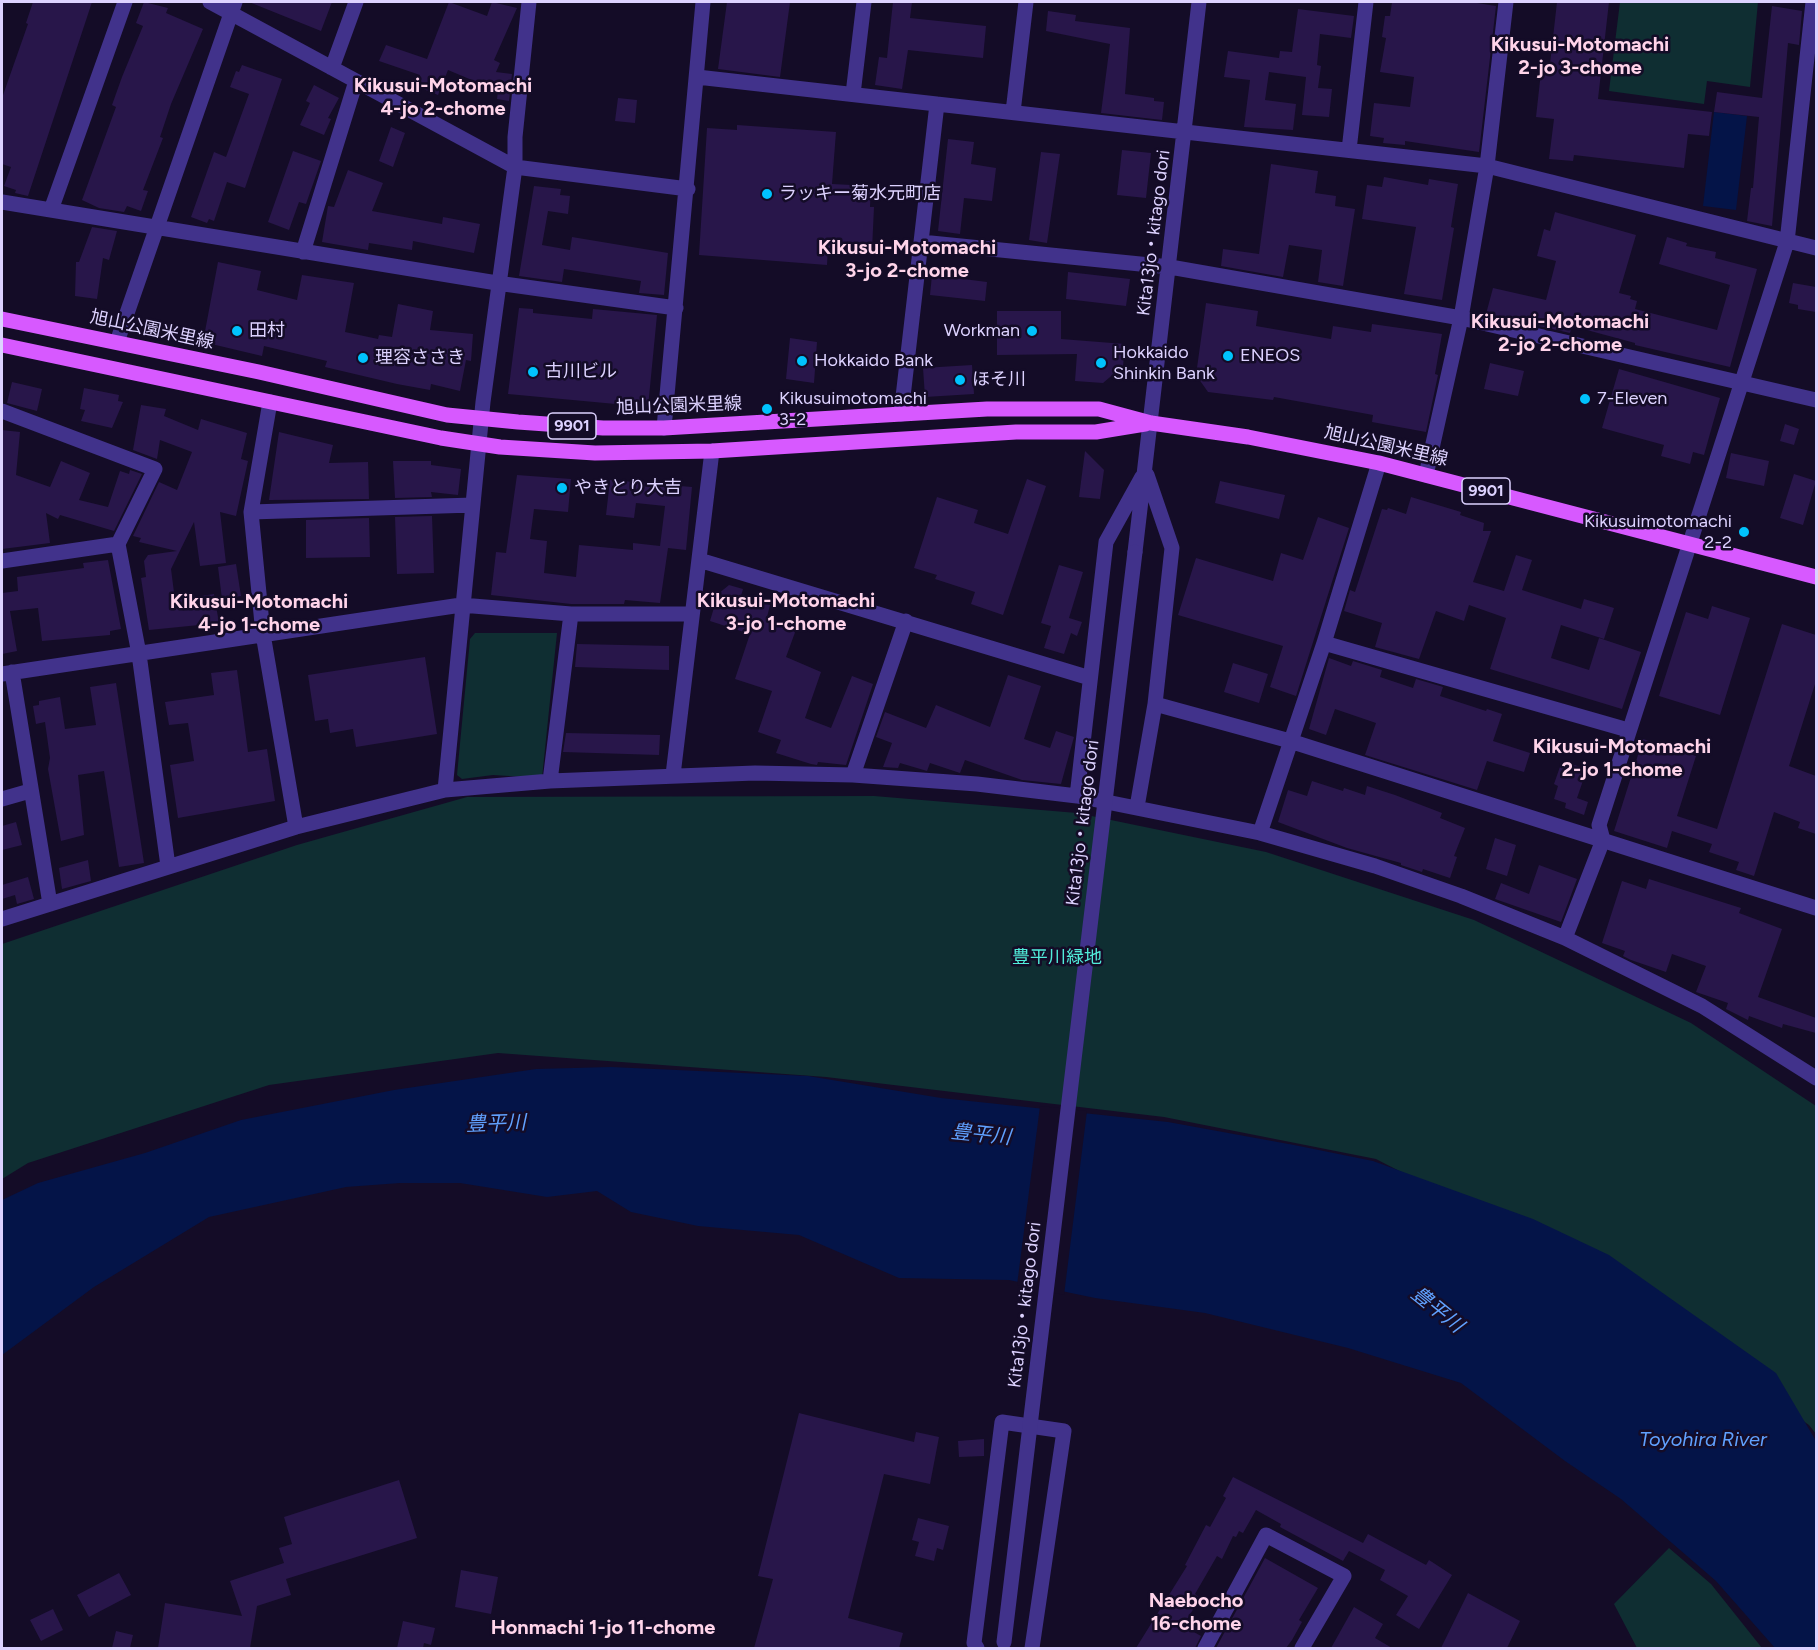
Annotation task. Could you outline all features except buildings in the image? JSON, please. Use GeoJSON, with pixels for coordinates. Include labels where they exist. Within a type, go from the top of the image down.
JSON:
{"type":"FeatureCollection","features":[{"type":"Feature","properties":{"kind":"main road","name":"旭山公園米里線"},"geometry":{"type":"LineString","coordinates":[[2,320],[117,342],[447,415],[482,419],[603,428],[664,428],[901,414],[1099,409],[1151,423],[1248,437],[1379,463],[1816,577]]}},
{"type":"Feature","properties":{"kind":"main road","name":"旭山公園米里線"},"geometry":{"type":"LineString","coordinates":[[2,345],[441,438],[480,442],[500,447],[595,453],[712,451],[1016,432],[1096,432],[1151,423]]}},
{"type":"Feature","properties":{"kind":"street"},"geometry":{"type":"LineString","coordinates":[[51,210],[125,2]]}},
{"type":"Feature","properties":{"kind":"street"},"geometry":{"type":"LineString","coordinates":[[210,2],[233,7],[332,68],[515,167],[688,189]]}},
{"type":"Feature","properties":{"kind":"street"},"geometry":{"type":"LineString","coordinates":[[332,68],[356,2]]}},
{"type":"Feature","properties":{"kind":"street"},"geometry":{"type":"LineString","coordinates":[[445,790],[461,605],[497,283],[515,167],[515,137],[529,2]]}},
{"type":"Feature","properties":{"kind":"street"},"geometry":{"type":"LineString","coordinates":[[664,428],[688,189],[703,2]]}},
{"type":"Feature","properties":{"kind":"street"},"geometry":{"type":"LineString","coordinates":[[854,94],[864,2]]}},
{"type":"Feature","properties":{"kind":"street"},"geometry":{"type":"LineString","coordinates":[[1013,112],[1026,2]]}},
{"type":"Feature","properties":{"kind":"street","name":"Kita13jo・kitago dori"},"geometry":{"type":"LineString","coordinates":[[1004,1645],[1170,267],[1199,2]]}},
{"type":"Feature","properties":{"kind":"street"},"geometry":{"type":"LineString","coordinates":[[1349,150],[1366,2]]}},
{"type":"Feature","properties":{"kind":"street"},"geometry":{"type":"LineString","coordinates":[[1426,475],[1461,318],[1488,166],[1506,2]]}},
{"type":"Feature","properties":{"kind":"street"},"geometry":{"type":"LineString","coordinates":[[1565,938],[1603,840],[1599,825],[1628,730],[1787,242],[1813,2]]}},
{"type":"Feature","properties":{"kind":"street"},"geometry":{"type":"LineString","coordinates":[[117,342],[233,7]]}},
{"type":"Feature","properties":{"kind":"street"},"geometry":{"type":"LineString","coordinates":[[697,76],[1488,166],[1816,248]]}},
{"type":"Feature","properties":{"kind":"street"},"geometry":{"type":"LineString","coordinates":[[303,252],[356,81]]}},
{"type":"Feature","properties":{"kind":"street"},"geometry":{"type":"LineString","coordinates":[[901,414],[937,104]]}},
{"type":"Feature","properties":{"kind":"street"},"geometry":{"type":"LineString","coordinates":[[2,202],[497,283],[676,308]]}},
{"type":"Feature","properties":{"kind":"street"},"geometry":{"type":"LineString","coordinates":[[921,242],[1170,267],[1461,318],[1816,400]]}},
{"type":"Feature","properties":{"kind":"street"},"geometry":{"type":"LineString","coordinates":[[270,402],[251,512],[263,634],[296,827]]}},
{"type":"Feature","properties":{"kind":"street"},"geometry":{"type":"LineString","coordinates":[[2,411],[155,469],[118,544],[139,654],[168,866]]}},
{"type":"Feature","properties":{"kind":"street"},"geometry":{"type":"LineString","coordinates":[[673,776],[712,451]]}},
{"type":"Feature","properties":{"kind":"street"},"geometry":{"type":"LineString","coordinates":[[1260,833],[1324,643],[1379,463]]}},
{"type":"Feature","properties":{"kind":"street"},"geometry":{"type":"LineString","coordinates":[[1077,796],[1106,542],[1145,470]]}},
{"type":"Feature","properties":{"kind":"street"},"geometry":{"type":"LineString","coordinates":[[1137,807],[1155,704],[1172,548],[1145,470]]}},
{"type":"Feature","properties":{"kind":"street"},"geometry":{"type":"LineString","coordinates":[[251,512],[473,505]]}},
{"type":"Feature","properties":{"kind":"street"},"geometry":{"type":"LineString","coordinates":[[2,561],[118,544]]}},
{"type":"Feature","properties":{"kind":"street"},"geometry":{"type":"LineString","coordinates":[[699,560],[1090,678]]}},
{"type":"Feature","properties":{"kind":"street"},"geometry":{"type":"LineString","coordinates":[[50,904],[7,673],[461,605],[571,614],[692,614]]}},
{"type":"Feature","properties":{"kind":"street"},"geometry":{"type":"LineString","coordinates":[[550,781],[571,614]]}},
{"type":"Feature","properties":{"kind":"street"},"geometry":{"type":"LineString","coordinates":[[853,775],[906,621]]}},
{"type":"Feature","properties":{"kind":"street"},"geometry":{"type":"LineString","coordinates":[[1324,643],[1628,730]]}},
{"type":"Feature","properties":{"kind":"street"},"geometry":{"type":"LineString","coordinates":[[1155,704],[1290,741],[1816,908]]}},
{"type":"Feature","properties":{"kind":"street"},"geometry":{"type":"LineString","coordinates":[[2,919],[296,827],[445,790],[550,781],[755,773],[853,775],[977,784],[1077,796],[1260,833],[1375,866],[1461,896],[1565,938],[1702,1006],[1816,1078]]}},
{"type":"Feature","properties":{"kind":"street"},"geometry":{"type":"LineString","coordinates":[[2,799],[30,791]]}},
{"type":"Feature","properties":{"kind":"street"},"geometry":{"type":"LineString","coordinates":[[977,1648],[974,1643],[1002,1422],[1064,1431],[1032,1648]]}},
{"type":"Feature","properties":{"kind":"street"},"geometry":{"type":"LineString","coordinates":[[1205,1648],[1266,1535],[1344,1576],[1302,1648]]}},
{"type":"Feature","properties":{"kind":"green space"},"geometry":{"type":"Polygon","coordinates":[[[1620,2],[1758,2],[1750,87],[1707,81],[1704,104],[1609,91],[1620,2]]]}},
{"type":"Feature","properties":{"kind":"green space"},"geometry":{"type":"Polygon","coordinates":[[[475,633],[557,633],[542,778],[493,775],[462,779],[457,775],[470,639],[475,633]]]}},
{"type":"Feature","properties":{"kind":"green space","name":"豊平川緑地"},"geometry":{"type":"Polygon","coordinates":[[[874,796],[1077,813],[1266,852],[1474,920],[1691,1023],[1816,1106],[1816,1434],[1809,1425],[1574,1261],[1376,1159],[1164,1117],[826,1077],[498,1053],[269,1085],[28,1163],[2,1179],[2,944],[297,845],[467,797],[874,796]]]}},
{"type":"Feature","properties":{"kind":"green space"},"geometry":{"type":"Polygon","coordinates":[[[1669,1548],[1711,1584],[1762,1648],[1637,1648],[1614,1604],[1669,1548]]]}},
{"type":"Feature","properties":{"kind":"water"},"geometry":{"type":"Polygon","coordinates":[[[1714,112],[1747,116],[1736,210],[1703,206],[1714,112]]]}},
{"type":"Feature","properties":{"kind":"water","name":"Toyohira River"},"geometry":{"type":"Polygon","coordinates":[[[611,1067],[808,1076],[941,1098],[1168,1122],[1294,1145],[1373,1161],[1533,1219],[1609,1255],[1776,1373],[1816,1441],[1816,1648],[1775,1648],[1716,1581],[1621,1499],[1565,1461],[1461,1383],[1348,1348],[1205,1313],[1095,1298],[1009,1280],[899,1278],[799,1235],[698,1226],[631,1212],[597,1191],[547,1197],[460,1183],[400,1183],[346,1187],[209,1217],[94,1287],[2,1355],[2,1200],[38,1183],[145,1153],[241,1120],[394,1090],[536,1069],[611,1067]]]}},
{"type":"Feature","properties":{"kind":"pier"},"geometry":{"type":"Polygon","coordinates":[[[1040,1106],[1087,1111],[1064,1295],[1017,1285],[1040,1106]]]}},
{"type":"Feature","properties":{"kind":"place","name":"ラッキー菊水元町店"},"geometry":{"type":"Point","coordinates":[767,194]}},
{"type":"Feature","properties":{"kind":"place","name":"田村"},"geometry":{"type":"Point","coordinates":[237,331]}},
{"type":"Feature","properties":{"kind":"place","name":"Workman"},"geometry":{"type":"Point","coordinates":[1032,331]}},
{"type":"Feature","properties":{"kind":"place","name":"ENEOS"},"geometry":{"type":"Point","coordinates":[1228,356]}},
{"type":"Feature","properties":{"kind":"place","name":"理容ささき"},"geometry":{"type":"Point","coordinates":[363,358]}},
{"type":"Feature","properties":{"kind":"place","name":"Hokkaido Bank"},"geometry":{"type":"Point","coordinates":[802,361]}},
{"type":"Feature","properties":{"kind":"place","name":"Hokkaido Shinkin Bank"},"geometry":{"type":"Point","coordinates":[1101,363]}},
{"type":"Feature","properties":{"kind":"place","name":"古川ビル"},"geometry":{"type":"Point","coordinates":[533,372]}},
{"type":"Feature","properties":{"kind":"place","name":"ほそ川"},"geometry":{"type":"Point","coordinates":[960,380]}},
{"type":"Feature","properties":{"kind":"place","name":"7-Eleven"},"geometry":{"type":"Point","coordinates":[1585,399]}},
{"type":"Feature","properties":{"kind":"place","name":"Kikusuimotomachi 3-2"},"geometry":{"type":"Point","coordinates":[767,409]}},
{"type":"Feature","properties":{"kind":"place","name":"やきとり大吉"},"geometry":{"type":"Point","coordinates":[562,488]}},
{"type":"Feature","properties":{"kind":"place","name":"Kikusuimotomachi 2-2"},"geometry":{"type":"Point","coordinates":[1744,532]}},
{"type":"Feature","properties":{"kind":"district","name":"Kikusui-Motomachi 2-jo 3-chome"},"geometry":{"type":"Point","coordinates":[1580,56]}},
{"type":"Feature","properties":{"kind":"district","name":"Kikusui-Motomachi 4-jo 2-chome"},"geometry":{"type":"Point","coordinates":[443,98]}},
{"type":"Feature","properties":{"kind":"district","name":"Kikusui-Motomachi 3-jo 2-chome"},"geometry":{"type":"Point","coordinates":[907,260]}},
{"type":"Feature","properties":{"kind":"district","name":"Kikusui-Motomachi 2-jo 2-chome"},"geometry":{"type":"Point","coordinates":[1560,334]}},
{"type":"Feature","properties":{"kind":"district","name":"Kikusui-Motomachi 3-jo 1-chome"},"geometry":{"type":"Point","coordinates":[786,612]}},
{"type":"Feature","properties":{"kind":"district","name":"Kikusui-Motomachi 4-jo 1-chome"},"geometry":{"type":"Point","coordinates":[259,614]}},
{"type":"Feature","properties":{"kind":"district","name":"Kikusui-Motomachi 2-jo 1-chome"},"geometry":{"type":"Point","coordinates":[1622,758]}},
{"type":"Feature","properties":{"kind":"district","name":"Naebocho 16-chome"},"geometry":{"type":"Point","coordinates":[1196,1612]}},
{"type":"Feature","properties":{"kind":"district","name":"Honmachi 1-jo 11-chome"},"geometry":{"type":"Point","coordinates":[603,1628]}},
{"type":"Feature","properties":{"kind":"water label","name":"豊平川"},"geometry":{"type":"Point","coordinates":[496,1124]}},
{"type":"Feature","properties":{"kind":"water label","name":"豊平川"},"geometry":{"type":"Point","coordinates":[981,1135]}},
{"type":"Feature","properties":{"kind":"water label","name":"豊平川"},"geometry":{"type":"Point","coordinates":[1437,1310]}}]}
